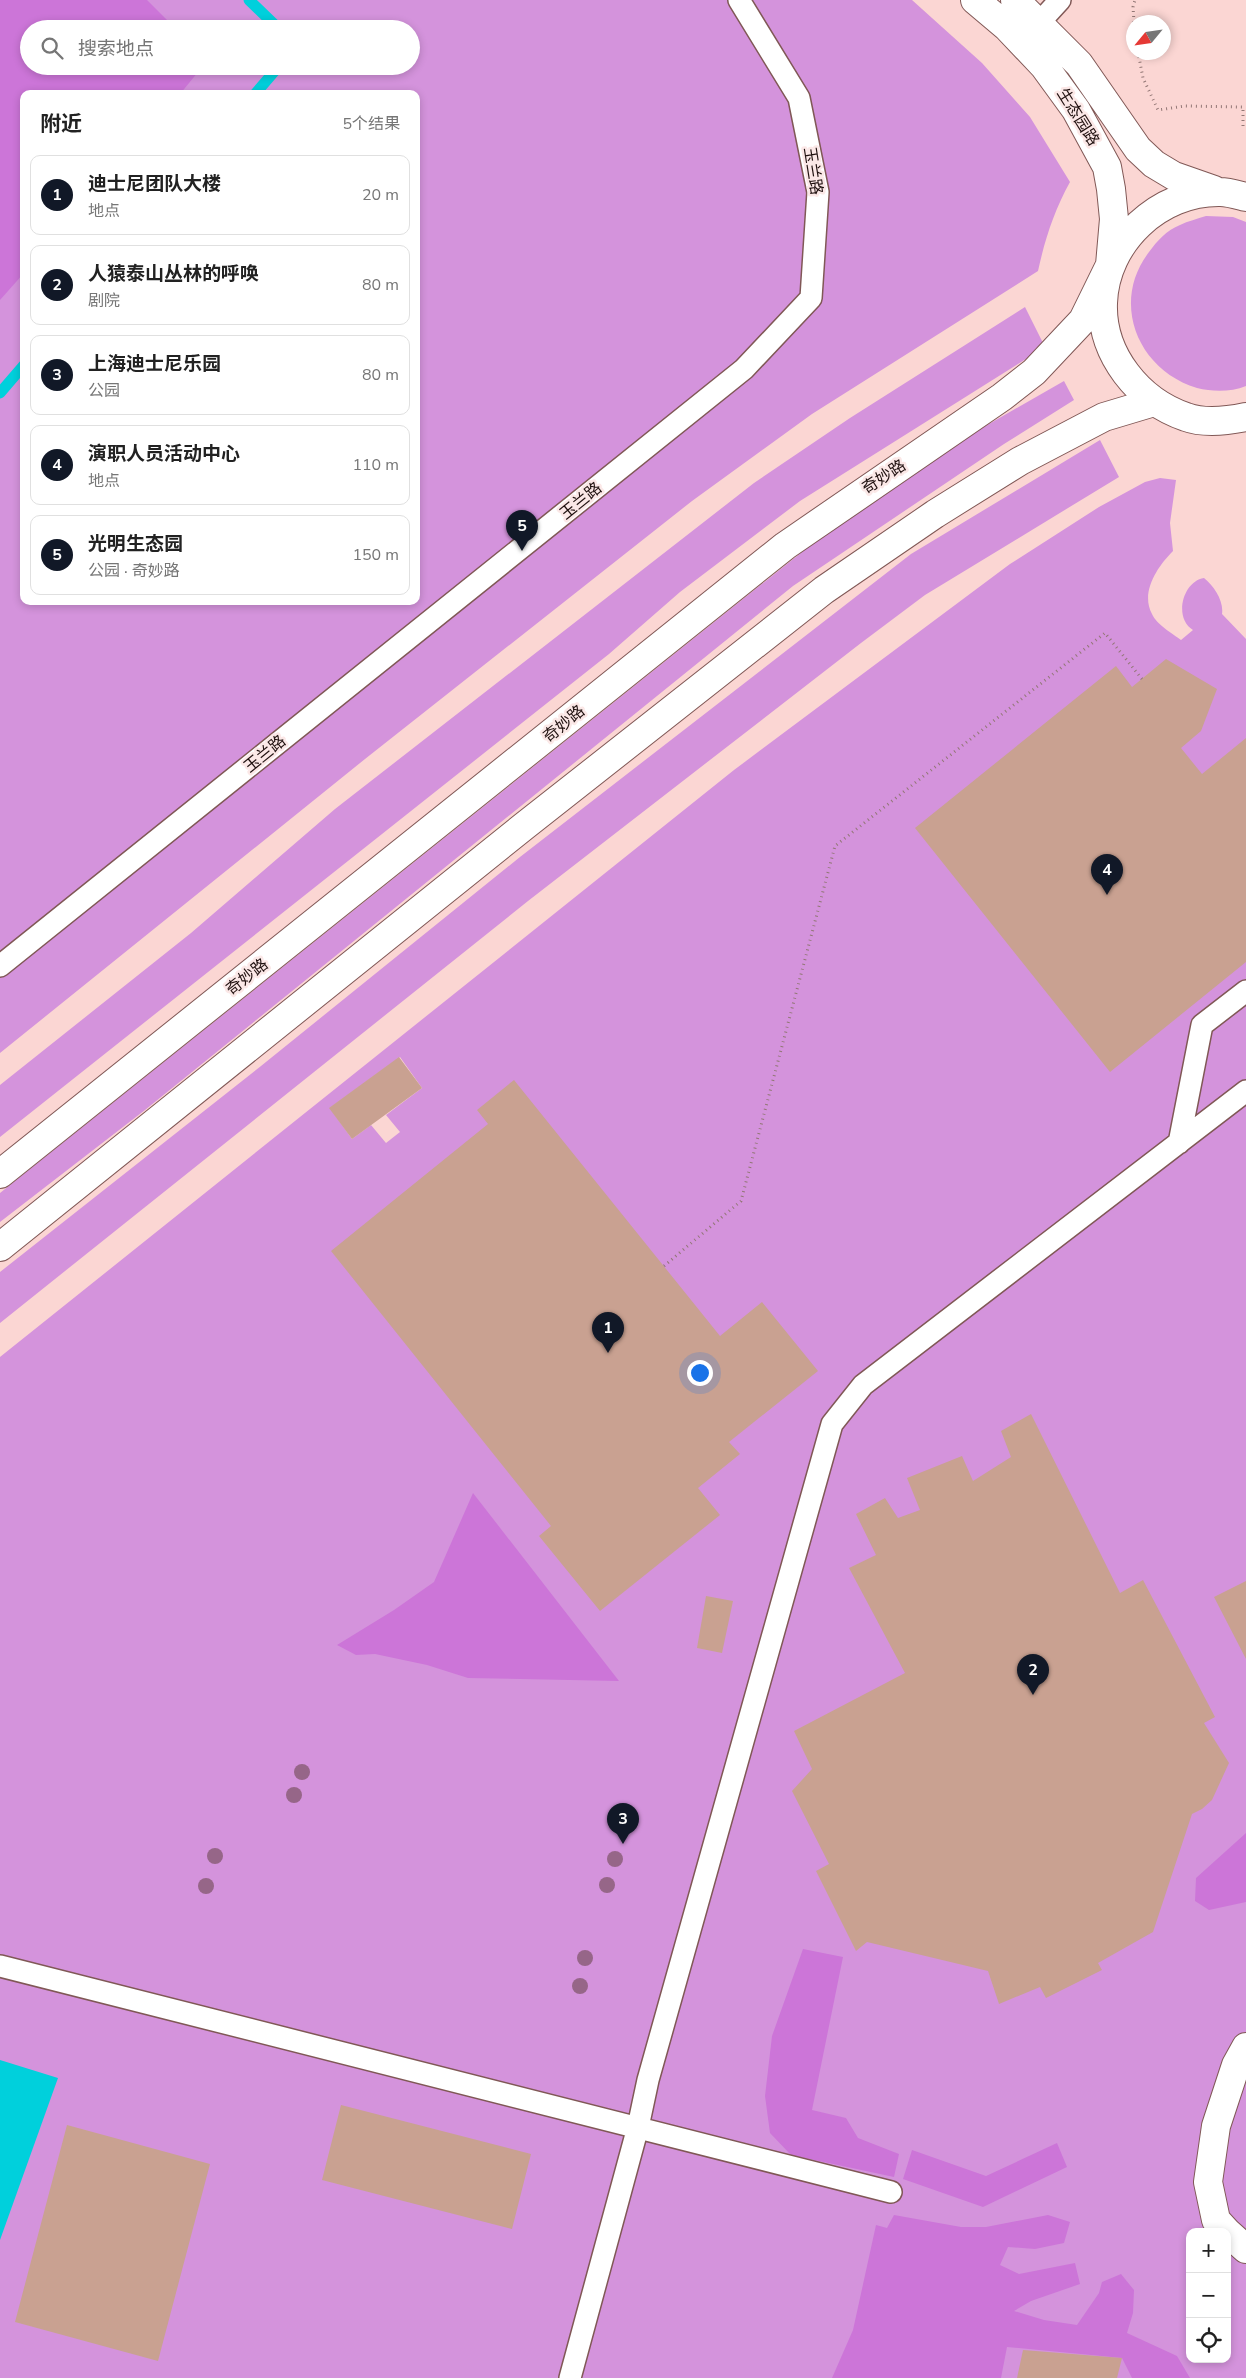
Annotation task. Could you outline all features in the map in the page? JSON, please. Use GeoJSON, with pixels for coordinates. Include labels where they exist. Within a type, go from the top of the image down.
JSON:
{"type":"FeatureCollection","features":[{"type":"Feature","properties":{"kind":"street","name":"生态园路"},"geometry":{"type":"LineString","coordinates":[[975,0],[1079,64],[1138,149],[1154,164],[1174,176],[1233,194]]}},
{"type":"Feature","properties":{"kind":"street","name":"生态园路"},"geometry":{"type":"LineString","coordinates":[[1014,0],[1044,66],[1076,110],[1105,162],[1112,189],[1114,219],[1110,265],[1103,303],[1108,341],[1126,376],[1154,402],[1187,418],[1223,422],[1246,417]]}},
{"type":"Feature","properties":{"kind":"street","name":"奇妙路"},"geometry":{"type":"LineString","coordinates":[[0,1174],[785,546],[836,509],[938,442],[1028,377],[1083,320],[1110,265],[1128,235],[1154,211],[1185,196],[1233,194]]}},
{"type":"Feature","properties":{"kind":"street"},"geometry":{"type":"LineString","coordinates":[[0,1247],[523,827],[824,590],[935,514],[1020,461],[1104,417],[1154,402]]}},
{"type":"Feature","properties":{"kind":"street"},"geometry":{"type":"LineString","coordinates":[[1223,2228],[1216,2220],[1208,2182],[1216,2126],[1236,2066],[1246,2047]]}},
{"type":"Feature","properties":{"kind":"street"},"geometry":{"type":"LineString","coordinates":[[1231,2236],[1246,2249]]}},
{"type":"Feature","properties":{"kind":"lane","name":"玉兰路"},"geometry":{"type":"LineString","coordinates":[[0,966],[744,369],[811,298],[818,192],[799,98],[739,0]]}},
{"type":"Feature","properties":{"kind":"lane"},"geometry":{"type":"LineString","coordinates":[[1030,33],[1060,0]]}},
{"type":"Feature","properties":{"kind":"lane"},"geometry":{"type":"LineString","coordinates":[[1178,1143],[1202,1025],[1246,990]]}},
{"type":"Feature","properties":{"kind":"lane"},"geometry":{"type":"LineString","coordinates":[[570,2378],[638,2127],[648,2080],[768,1660],[832,1424],[863,1385],[1246,1091]]}},
{"type":"Feature","properties":{"kind":"lane"},"geometry":{"type":"LineString","coordinates":[[0,1966],[891,2192]]}},
{"type":"Feature","properties":{"kind":"path"},"geometry":{"type":"LineString","coordinates":[[1134,15],[1135,0]]}},
{"type":"Feature","properties":{"kind":"path"},"geometry":{"type":"LineString","coordinates":[[1140,60],[1143,78],[1158,110],[1185,106],[1243,107],[1243,130]]}},
{"type":"Feature","properties":{"kind":"path"},"geometry":{"type":"LineString","coordinates":[[664,1266],[742,1201],[835,846],[1105,633],[1142,679]]}},
{"type":"Feature","properties":{"kind":"shaded area"},"geometry":{"type":"Polygon","coordinates":[[[0,0],[912,0],[982,63],[1030,117],[1070,182],[1051,225],[1038,271],[812,414],[692,501],[365,759],[0,1053],[0,0]]]}},
{"type":"Feature","properties":{"kind":"shaded area"},"geometry":{"type":"Polygon","coordinates":[[[0,0],[147,0],[167,20],[20,20],[20,75],[196,75],[183,90],[20,90],[20,278],[0,300],[0,0]]]}},
{"type":"Feature","properties":{"kind":"shaded area"},"geometry":{"type":"Polygon","coordinates":[[[1206,216],[1233,217],[1246,222],[1246,386],[1228,390],[1216,391],[1197,388],[1176,379],[1159,366],[1146,351],[1136,332],[1131,313],[1132,292],[1137,272],[1152,248],[1175,227],[1206,216]]]}},
{"type":"Feature","properties":{"kind":"shaded area"},"geometry":{"type":"Polygon","coordinates":[[[1025,307],[1045,347],[800,501],[680,592],[609,654],[0,1137],[0,1085],[191,933],[335,809],[754,483],[850,418],[1025,307]]]}},
{"type":"Feature","properties":{"kind":"shaded area"},"geometry":{"type":"Polygon","coordinates":[[[1064,381],[1074,400],[1004,444],[793,586],[145,1110],[0,1222],[0,1193],[812,544],[982,428],[1064,381]]]}},
{"type":"Feature","properties":{"kind":"shaded area"},"geometry":{"type":"Polygon","coordinates":[[[1100,440],[1119,477],[925,595],[861,643],[528,901],[0,1323],[0,1272],[261,1066],[520,857],[911,554],[1100,440]]]}},
{"type":"Feature","properties":{"kind":"shaded area"},"geometry":{"type":"Polygon","coordinates":[[[1160,478],[1176,480],[1170,523],[1173,551],[1162,564],[1149,588],[1149,606],[1152,614],[1157,621],[1181,640],[1193,630],[1183,617],[1183,601],[1191,586],[1204,578],[1218,594],[1222,614],[1246,639],[1246,2378],[0,2378],[0,1357],[734,770],[1010,564],[1099,507],[1145,482],[1160,478]],[[400,1057],[330,1108],[352,1139],[371,1125],[386,1143],[400,1132],[386,1115],[422,1088],[400,1057]]]}},
{"type":"Feature","properties":{"kind":"shaded area"},"geometry":{"type":"Polygon","coordinates":[[[473,1493],[619,1681],[468,1678],[427,1665],[375,1654],[356,1655],[337,1645],[394,1610],[434,1582],[473,1493]]]}},
{"type":"Feature","properties":{"kind":"shaded area"},"geometry":{"type":"Polygon","coordinates":[[[1246,1833],[1246,1902],[1209,1910],[1195,1901],[1196,1878],[1246,1833]]]}},
{"type":"Feature","properties":{"kind":"shaded area"},"geometry":{"type":"Polygon","coordinates":[[[803,1949],[843,1957],[812,2110],[846,2118],[858,2138],[899,2154],[894,2177],[791,2155],[770,2133],[765,2096],[772,2036],[803,1949]]]}},
{"type":"Feature","properties":{"kind":"shaded area"},"geometry":{"type":"Polygon","coordinates":[[[1057,2143],[1067,2167],[983,2207],[903,2179],[912,2150],[986,2176],[1057,2143]]]}},
{"type":"Feature","properties":{"kind":"shaded area"},"geometry":{"type":"Polygon","coordinates":[[[894,2215],[961,2227],[986,2227],[1048,2215],[1070,2222],[1064,2243],[1035,2249],[1008,2247],[1000,2265],[1019,2274],[1075,2263],[1080,2284],[1031,2301],[1014,2311],[1044,2320],[1077,2325],[1099,2293],[1102,2282],[1121,2274],[1134,2290],[1133,2313],[1127,2333],[1177,2356],[1190,2378],[1132,2378],[1122,2358],[1007,2347],[1001,2378],[832,2378],[853,2330],[876,2225],[887,2228],[894,2215]]]}},
{"type":"Feature","properties":{"kind":"water"},"geometry":{"type":"Polygon","coordinates":[[[0,2060],[58,2078],[0,2240],[0,2060]]]}},
{"type":"Feature","properties":{"kind":"building"},"geometry":{"type":"Polygon","coordinates":[[[1166,659],[1217,689],[1201,731],[1181,748],[1202,774],[1246,738],[1246,962],[1110,1072],[915,828],[1116,666],[1132,687],[1166,659]]]}},
{"type":"Feature","properties":{"kind":"building"},"geometry":{"type":"Polygon","coordinates":[[[399,1057],[422,1088],[352,1139],[329,1108],[399,1057]]]}},
{"type":"Feature","properties":{"kind":"building"},"geometry":{"type":"Polygon","coordinates":[[[514,1080],[720,1336],[762,1302],[818,1371],[729,1442],[740,1454],[698,1488],[720,1515],[600,1611],[539,1536],[551,1526],[331,1251],[488,1124],[477,1110],[514,1080]]]}},
{"type":"Feature","properties":{"kind":"building"},"geometry":{"type":"Polygon","coordinates":[[[1031,1414],[1120,1593],[1143,1580],[1215,1717],[1204,1723],[1229,1763],[1212,1800],[1202,1809],[1192,1814],[1153,1932],[1098,1963],[1102,1970],[1046,1998],[1040,1987],[999,2004],[988,1971],[867,1942],[856,1951],[816,1871],[829,1864],[792,1791],[812,1769],[794,1731],[905,1673],[849,1568],[876,1555],[856,1514],[885,1498],[898,1518],[920,1510],[907,1478],[962,1456],[973,1481],[1011,1457],[1001,1431],[1031,1414]]]}},
{"type":"Feature","properties":{"kind":"building"},"geometry":{"type":"Polygon","coordinates":[[[1246,1581],[1246,1659],[1214,1597],[1246,1581]]]}},
{"type":"Feature","properties":{"kind":"building"},"geometry":{"type":"Polygon","coordinates":[[[706,1596],[733,1601],[722,1653],[697,1648],[706,1596]]]}},
{"type":"Feature","properties":{"kind":"building"},"geometry":{"type":"Polygon","coordinates":[[[341,2105],[531,2154],[512,2229],[322,2180],[341,2105]]]}},
{"type":"Feature","properties":{"kind":"building"},"geometry":{"type":"Polygon","coordinates":[[[67,2125],[210,2164],[158,2361],[15,2322],[67,2125]]]}},
{"type":"Feature","properties":{"kind":"building"},"geometry":{"type":"Polygon","coordinates":[[[1023,2350],[1122,2358],[1117,2378],[1017,2378],[1023,2350]]]}},
{"type":"Feature","properties":{"kind":"waterway"},"geometry":{"type":"LineString","coordinates":[[249,0],[270,20]]}},
{"type":"Feature","properties":{"kind":"waterway"},"geometry":{"type":"LineString","coordinates":[[258,90],[271,75]]}},
{"type":"Feature","properties":{"kind":"waterway"},"geometry":{"type":"LineString","coordinates":[[0,393],[20,370]]}},
{"type":"Feature","properties":{"kind":"place","name":"光明生态园"},"geometry":{"type":"Point","coordinates":[522,551]}},
{"type":"Feature","properties":{"kind":"place","name":"演职人员活动中心"},"geometry":{"type":"Point","coordinates":[1107,895]}},
{"type":"Feature","properties":{"kind":"place","name":"迪士尼团队大楼"},"geometry":{"type":"Point","coordinates":[608,1353]}},
{"type":"Feature","properties":{"kind":"place","name":"人猿泰山丛林的呼唤"},"geometry":{"type":"Point","coordinates":[1033,1695]}},
{"type":"Feature","properties":{"kind":"place","name":"上海迪士尼乐园"},"geometry":{"type":"Point","coordinates":[623,1844]}}]}
